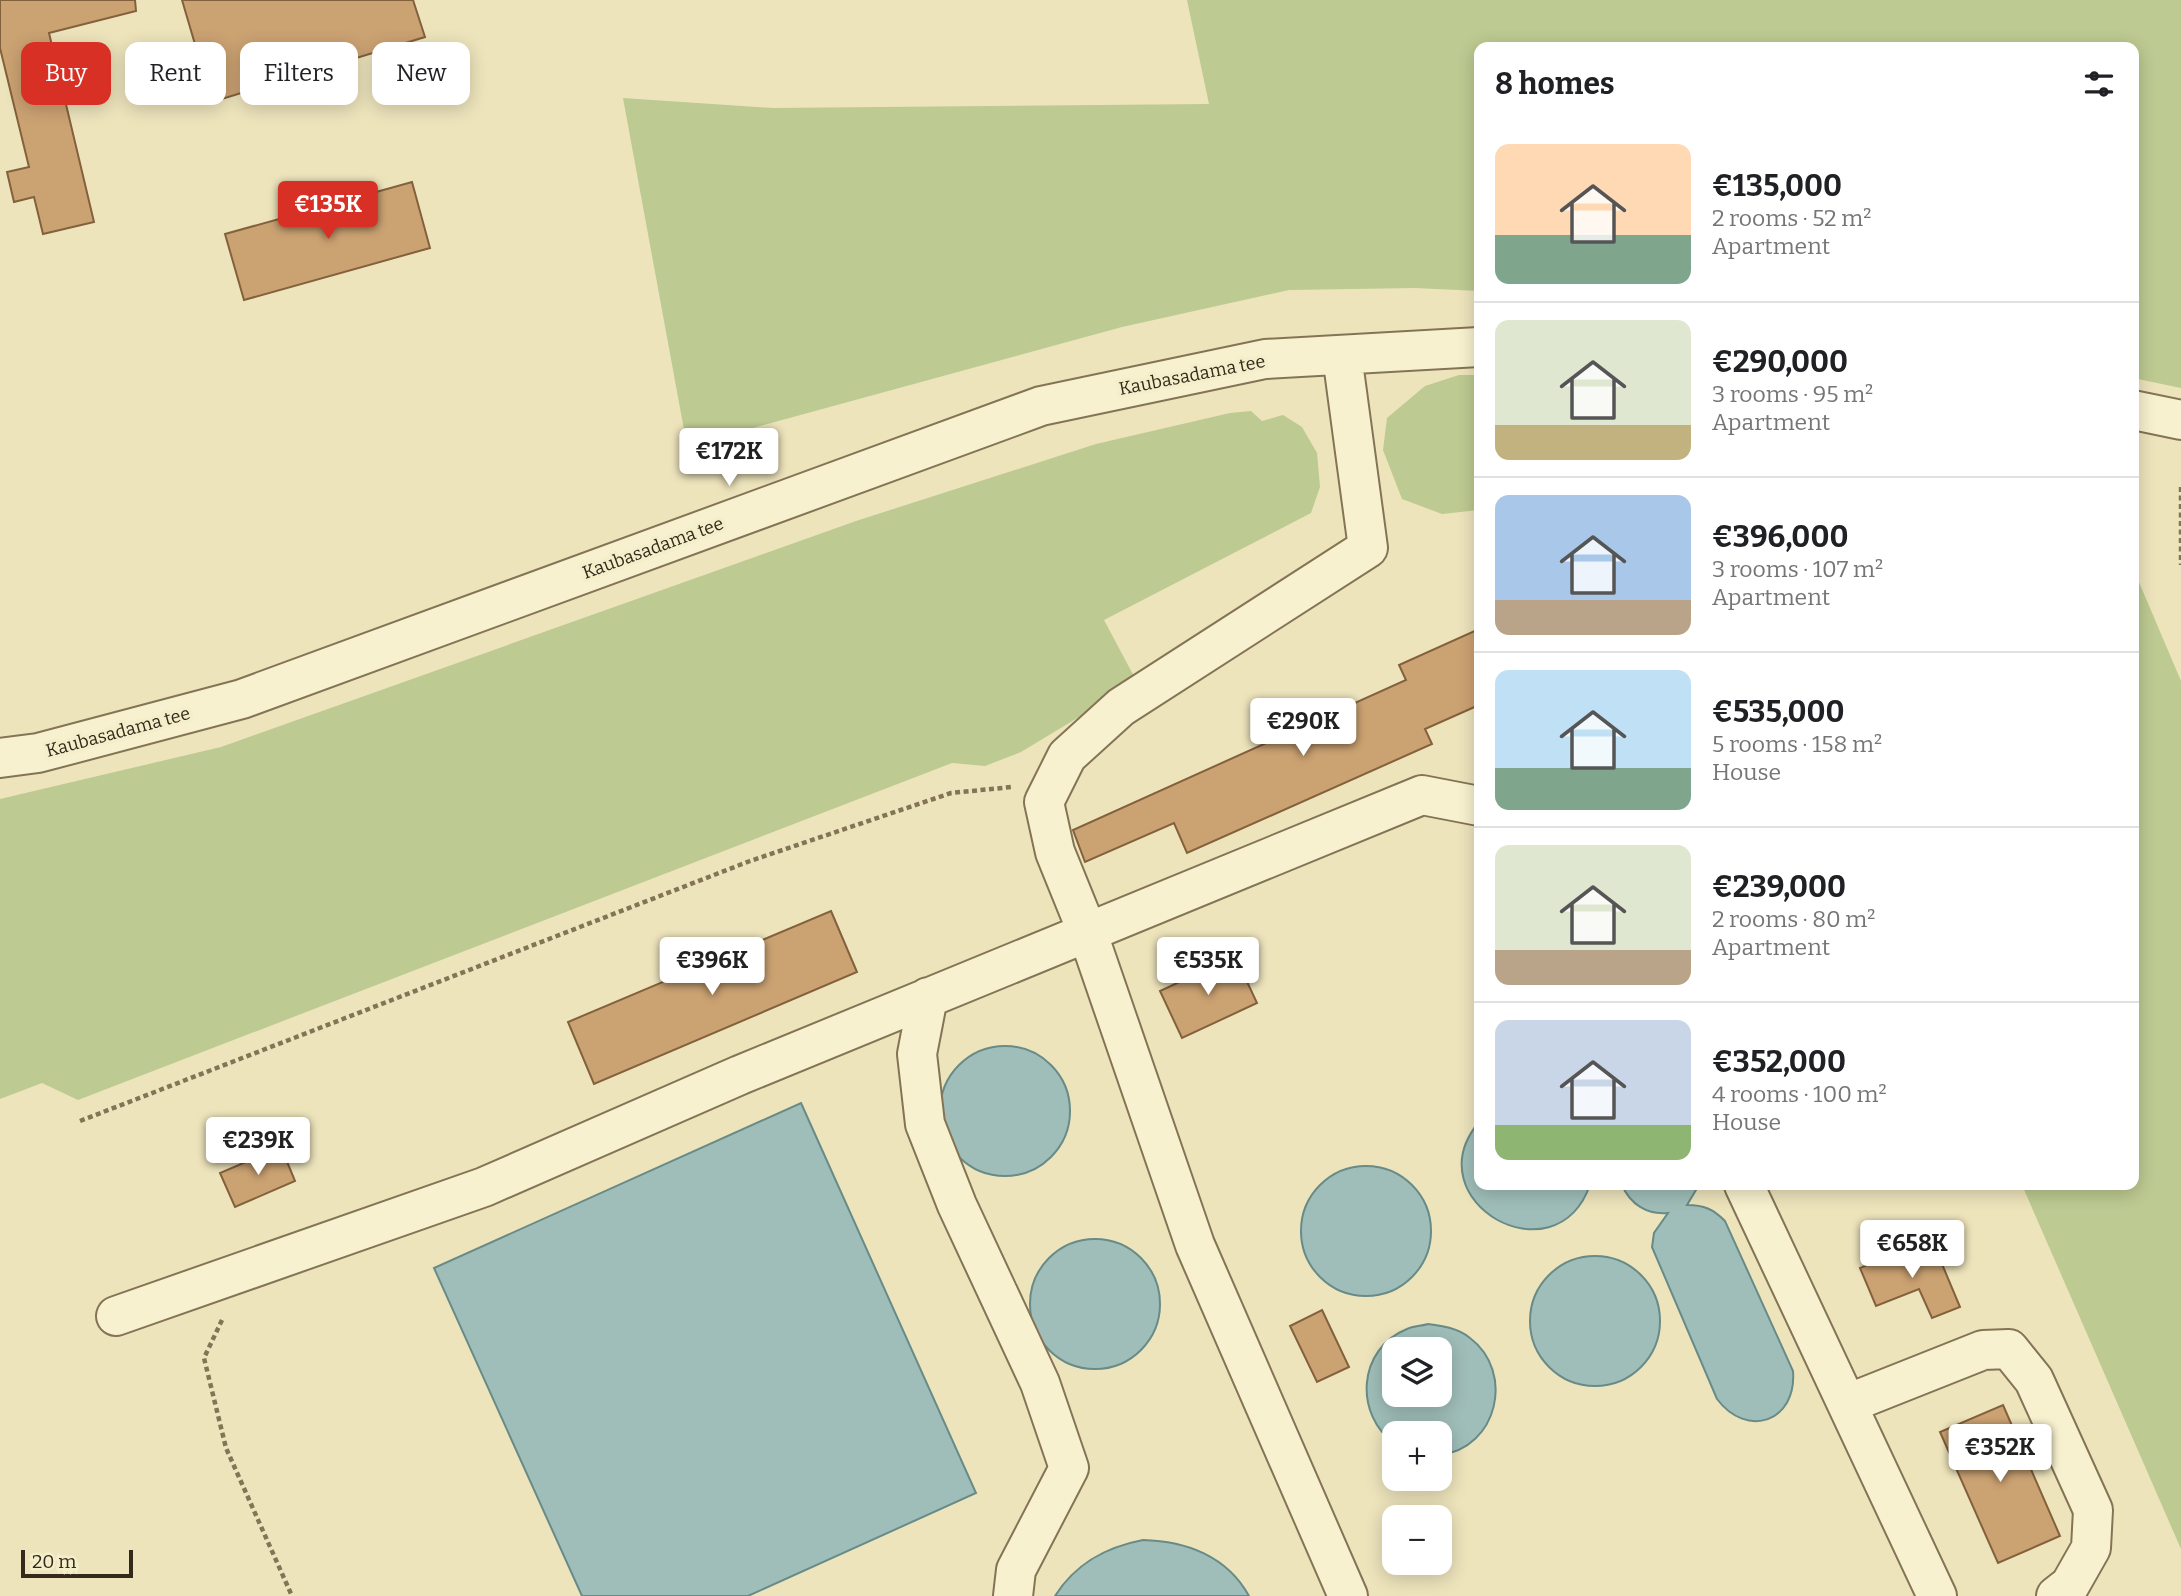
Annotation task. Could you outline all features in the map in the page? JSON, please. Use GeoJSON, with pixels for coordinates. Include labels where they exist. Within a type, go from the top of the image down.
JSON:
{"type":"FeatureCollection","features":[{"type":"Feature","properties":{"kind":"street","name":"Kaubasadama tee"},"geometry":{"type":"LineString","coordinates":[[0,758],[38,753],[242,699],[1041,406],[1265,359],[1474,347]]}},
{"type":"Feature","properties":{"kind":"street"},"geometry":{"type":"LineString","coordinates":[[1342,355],[1368,548],[1121,707],[1067,756],[1044,802],[1055,852],[1087,931],[1195,1245],[1348,1596]]}},
{"type":"Feature","properties":{"kind":"street"},"geometry":{"type":"LineString","coordinates":[[2139,411],[2181,420]]}},
{"type":"Feature","properties":{"kind":"street"},"geometry":{"type":"LineString","coordinates":[[116,1316],[484,1187],[928,997],[1422,794],[1474,805]]}},
{"type":"Feature","properties":{"kind":"street"},"geometry":{"type":"LineString","coordinates":[[928,997],[916,1054],[925,1124],[957,1205],[1040,1382],[1069,1468],[1016,1570],[1013,1596]]}},
{"type":"Feature","properties":{"kind":"street"},"geometry":{"type":"LineString","coordinates":[[1746,1190],[1937,1596]]}},
{"type":"Feature","properties":{"kind":"street"},"geometry":{"type":"LineString","coordinates":[[1847,1404],[1983,1350],[2009,1349],[2034,1380],[2093,1510],[2091,1548],[2070,1585],[2056,1596]]}},
{"type":"Feature","properties":{"kind":"path"},"geometry":{"type":"LineString","coordinates":[[2181,487],[2181,565]]}},
{"type":"Feature","properties":{"kind":"path"},"geometry":{"type":"LineString","coordinates":[[80,1121],[763,857],[951,793],[1054,782]]}},
{"type":"Feature","properties":{"kind":"path"},"geometry":{"type":"LineString","coordinates":[[247,1269],[204,1358],[226,1448],[292,1596]]}},
{"type":"Feature","properties":{"kind":"green space"},"geometry":{"type":"Polygon","coordinates":[[[1187,0],[2181,0],[2181,388],[2139,379],[2139,42],[1474,42],[1474,291],[1415,288],[1289,290],[1122,327],[687,446],[623,98],[773,108],[1209,104],[1187,0]]]}},
{"type":"Feature","properties":{"kind":"green space"},"geometry":{"type":"Polygon","coordinates":[[[1459,375],[1474,375],[1474,511],[1442,514],[1402,499],[1383,450],[1387,418],[1425,386],[1459,375]]]}},
{"type":"Feature","properties":{"kind":"green space"},"geometry":{"type":"Polygon","coordinates":[[[1251,411],[1262,421],[1283,415],[1302,427],[1317,453],[1320,487],[1311,513],[1104,620],[1137,682],[1021,752],[985,766],[952,763],[78,1100],[42,1083],[0,1099],[0,799],[221,747],[856,521],[1096,444],[1230,413],[1251,411]]]}},
{"type":"Feature","properties":{"kind":"green space"},"geometry":{"type":"Polygon","coordinates":[[[2139,582],[2181,681],[2181,1549],[2024,1190],[2139,1190],[2139,582]]]}},
{"type":"Feature","properties":{"kind":"water"},"geometry":{"type":"Polygon","coordinates":[[[1005,1046],[1030,1051],[1051,1065],[1065,1086],[1070,1111],[1065,1136],[1051,1157],[1030,1171],[1005,1176],[980,1171],[959,1157],[945,1136],[940,1111],[945,1086],[959,1065],[980,1051],[1005,1046]]]}},
{"type":"Feature","properties":{"kind":"water"},"geometry":{"type":"Polygon","coordinates":[[[801,1103],[976,1493],[748,1596],[582,1596],[434,1268],[801,1103]]]}},
{"type":"Feature","properties":{"kind":"water"},"geometry":{"type":"Polygon","coordinates":[[[1474,1131],[1474,1190],[1587,1190],[1572,1213],[1549,1227],[1522,1229],[1497,1220],[1476,1202],[1464,1179],[1463,1151],[1474,1131]]]}},
{"type":"Feature","properties":{"kind":"water"},"geometry":{"type":"Polygon","coordinates":[[[1366,1166],[1391,1171],[1412,1185],[1426,1206],[1431,1231],[1426,1256],[1412,1277],[1391,1291],[1366,1296],[1341,1291],[1320,1277],[1306,1256],[1301,1231],[1306,1206],[1320,1185],[1341,1171],[1366,1166]]]}},
{"type":"Feature","properties":{"kind":"water"},"geometry":{"type":"Polygon","coordinates":[[[1624,1190],[1696,1190],[1687,1205],[1708,1208],[1725,1221],[1793,1371],[1792,1388],[1787,1403],[1779,1413],[1768,1419],[1742,1419],[1717,1399],[1652,1247],[1654,1233],[1668,1213],[1646,1210],[1624,1190]]]}},
{"type":"Feature","properties":{"kind":"water"},"geometry":{"type":"Polygon","coordinates":[[[1095,1239],[1120,1244],[1141,1258],[1155,1279],[1160,1304],[1155,1329],[1141,1350],[1120,1364],[1095,1369],[1070,1364],[1049,1350],[1035,1329],[1030,1304],[1035,1279],[1049,1258],[1070,1244],[1095,1239]]]}},
{"type":"Feature","properties":{"kind":"water"},"geometry":{"type":"Polygon","coordinates":[[[1595,1256],[1620,1261],[1641,1275],[1655,1296],[1660,1321],[1655,1346],[1641,1367],[1620,1381],[1595,1386],[1570,1381],[1549,1367],[1535,1346],[1530,1321],[1535,1296],[1549,1275],[1570,1261],[1595,1256]]]}},
{"type":"Feature","properties":{"kind":"water"},"geometry":{"type":"Polygon","coordinates":[[[1428,1324],[1460,1332],[1484,1353],[1492,1370],[1496,1388],[1494,1407],[1487,1424],[1475,1439],[1460,1449],[1452,1451],[1452,1421],[1382,1421],[1382,1432],[1373,1417],[1367,1383],[1370,1367],[1382,1347],[1382,1407],[1452,1407],[1452,1337],[1392,1337],[1412,1327],[1428,1324]]]}},
{"type":"Feature","properties":{"kind":"water"},"geometry":{"type":"Polygon","coordinates":[[[1143,1540],[1175,1544],[1204,1553],[1229,1571],[1249,1596],[1055,1596],[1072,1574],[1093,1558],[1117,1547],[1143,1540]]]}},
{"type":"Feature","properties":{"kind":"building"},"geometry":{"type":"Polygon","coordinates":[[[0,0],[135,0],[136,11],[49,33],[51,42],[21,42],[21,105],[66,105],[94,222],[43,234],[34,197],[14,202],[7,172],[29,167],[0,48],[0,0]]]}},
{"type":"Feature","properties":{"kind":"building"},"geometry":{"type":"Polygon","coordinates":[[[182,0],[413,0],[425,37],[409,42],[372,42],[372,53],[358,57],[358,42],[240,42],[240,93],[226,98],[226,42],[194,42],[182,0]]]}},
{"type":"Feature","properties":{"kind":"building"},"geometry":{"type":"Polygon","coordinates":[[[412,182],[430,248],[244,300],[225,234],[412,182]]]}},
{"type":"Feature","properties":{"kind":"building"},"geometry":{"type":"Polygon","coordinates":[[[1474,631],[1474,707],[1425,729],[1432,744],[1187,853],[1174,823],[1085,862],[1073,830],[1406,680],[1399,665],[1474,631]]]}},
{"type":"Feature","properties":{"kind":"building"},"geometry":{"type":"Polygon","coordinates":[[[831,911],[857,972],[594,1084],[568,1022],[831,911]]]}},
{"type":"Feature","properties":{"kind":"building"},"geometry":{"type":"Polygon","coordinates":[[[1235,956],[1257,1003],[1182,1038],[1160,991],[1235,956]]]}},
{"type":"Feature","properties":{"kind":"building"},"geometry":{"type":"Polygon","coordinates":[[[281,1147],[295,1181],[235,1207],[220,1173],[281,1147]]]}},
{"type":"Feature","properties":{"kind":"building"},"geometry":{"type":"Polygon","coordinates":[[[1934,1245],[1960,1307],[1932,1318],[1919,1289],[1876,1306],[1860,1268],[1901,1251],[1904,1257],[1934,1245]]]}},
{"type":"Feature","properties":{"kind":"building"},"geometry":{"type":"Polygon","coordinates":[[[1322,1310],[1349,1367],[1317,1382],[1290,1326],[1322,1310]]]}},
{"type":"Feature","properties":{"kind":"building"},"geometry":{"type":"Polygon","coordinates":[[[2003,1405],[2060,1536],[1998,1563],[1940,1432],[2003,1405]]]}}]}
